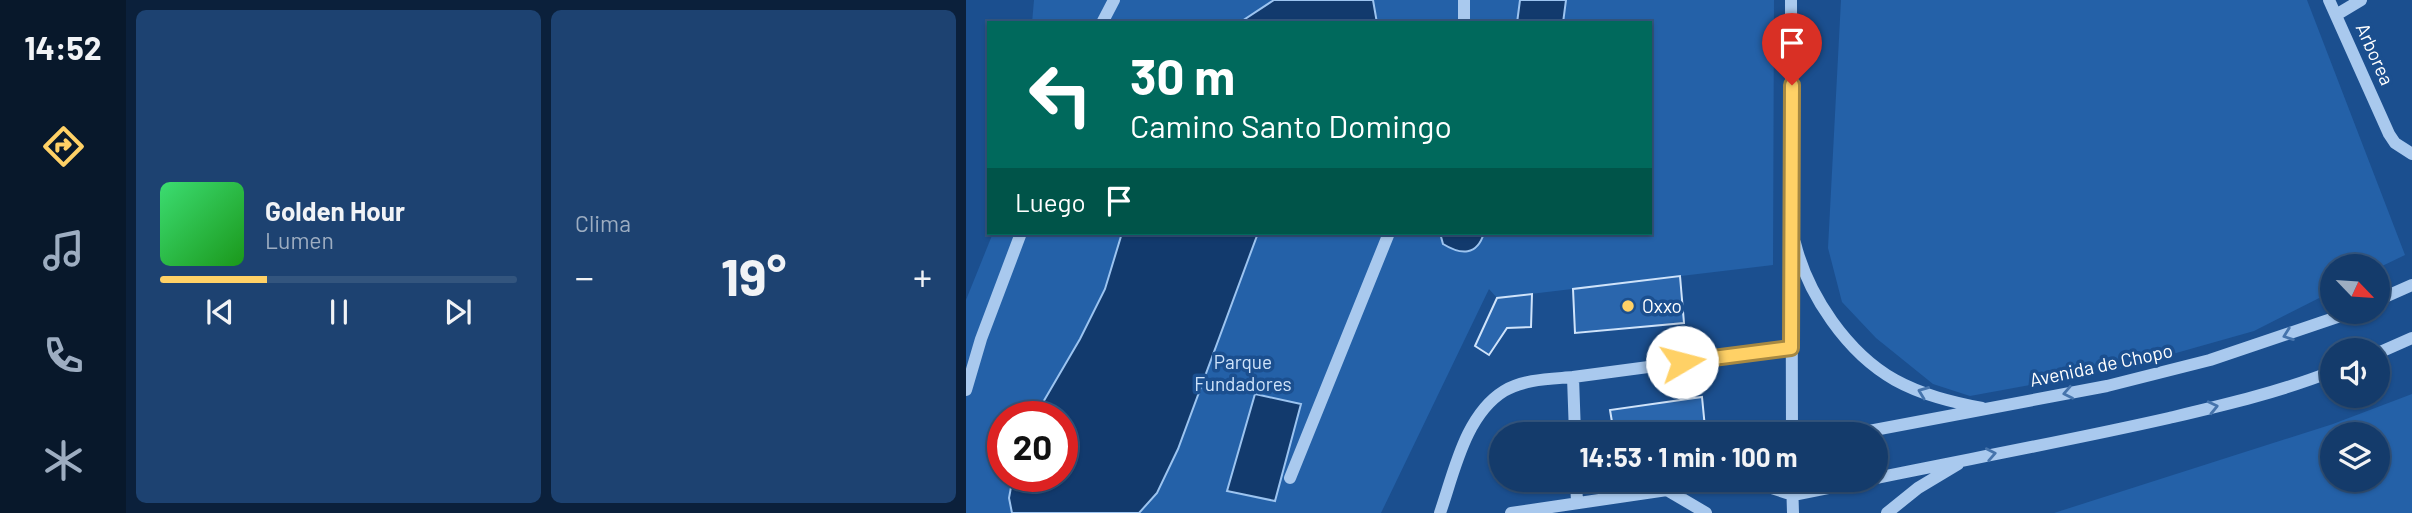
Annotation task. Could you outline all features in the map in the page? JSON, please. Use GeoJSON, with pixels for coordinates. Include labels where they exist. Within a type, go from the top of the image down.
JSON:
{"type":"FeatureCollection","features":[{"type":"Feature","properties":{"kind":"street"},"geometry":{"type":"LineString","coordinates":[[1103,21],[1114,0]]}},
{"type":"Feature","properties":{"kind":"street"},"geometry":{"type":"LineString","coordinates":[[1464,0],[1464,21]]}},
{"type":"Feature","properties":{"kind":"street"},"geometry":{"type":"LineString","coordinates":[[1791,0],[1792,422]]}},
{"type":"Feature","properties":{"kind":"street","name":"Arborea"},"geometry":{"type":"LineString","coordinates":[[2329,0],[2389,134],[2395,143],[2412,154]]}},
{"type":"Feature","properties":{"kind":"street"},"geometry":{"type":"LineString","coordinates":[[2336,15],[2361,0]]}},
{"type":"Feature","properties":{"kind":"street"},"geometry":{"type":"LineString","coordinates":[[1790,225],[1798,258],[1825,310],[1849,341],[1870,362],[1893,379],[1922,393],[1989,409]]}},
{"type":"Feature","properties":{"kind":"street"},"geometry":{"type":"LineString","coordinates":[[966,390],[981,339],[1020,235]]}},
{"type":"Feature","properties":{"kind":"street"},"geometry":{"type":"LineString","coordinates":[[1290,478],[1388,235]]}},
{"type":"Feature","properties":{"kind":"street"},"geometry":{"type":"LineString","coordinates":[[2390,295],[2412,285]]}},
{"type":"Feature","properties":{"kind":"street","name":"Avenida de Chopo"},"geometry":{"type":"LineString","coordinates":[[1888,428],[2107,386],[2210,360],[2320,323]]}},
{"type":"Feature","properties":{"kind":"street"},"geometry":{"type":"LineString","coordinates":[[2390,348],[2412,338]]}},
{"type":"Feature","properties":{"kind":"street"},"geometry":{"type":"LineString","coordinates":[[1440,513],[1464,443],[1481,412],[1504,391],[1531,382],[1791,348]]}},
{"type":"Feature","properties":{"kind":"street"},"geometry":{"type":"LineString","coordinates":[[1888,475],[2103,433],[2236,402],[2320,376]]}},
{"type":"Feature","properties":{"kind":"street"},"geometry":{"type":"LineString","coordinates":[[1573,377],[1575,422]]}},
{"type":"Feature","properties":{"kind":"street"},"geometry":{"type":"LineString","coordinates":[[1887,513],[1918,488],[1966,459]]}},
{"type":"Feature","properties":{"kind":"street"},"geometry":{"type":"LineString","coordinates":[[1577,492],[1577,503]]}},
{"type":"Feature","properties":{"kind":"street"},"geometry":{"type":"LineString","coordinates":[[1511,513],[1653,492]]}},
{"type":"Feature","properties":{"kind":"street"},"geometry":{"type":"LineString","coordinates":[[1670,492],[1706,513]]}},
{"type":"Feature","properties":{"kind":"street"},"geometry":{"type":"LineString","coordinates":[[1785,492],[1793,495],[1808,492]]}},
{"type":"Feature","properties":{"kind":"street"},"geometry":{"type":"LineString","coordinates":[[1793,495],[1793,513]]}},
{"type":"Feature","properties":{"kind":"green space","name":"Parque Fundadores"},"geometry":{"type":"Polygon","coordinates":[[[1034,0],[1774,0],[1773,265],[1497,298],[1489,289],[1381,513],[966,513],[966,300],[992,235],[1652,235],[1652,21],[1032,21],[1034,0]]]}},
{"type":"Feature","properties":{"kind":"green space"},"geometry":{"type":"Polygon","coordinates":[[[1841,0],[2307,0],[2405,255],[2390,262],[2390,254],[2320,254],[2320,298],[2254,331],[2123,368],[1970,396],[1933,384],[1876,338],[1842,302],[1828,248],[1841,0]]]}},
{"type":"Feature","properties":{"kind":"green space"},"geometry":{"type":"Polygon","coordinates":[[[2412,394],[2412,513],[2054,513],[2320,428],[2320,492],[2390,492],[2390,422],[2338,422],[2375,408],[2390,408],[2390,402],[2412,394]]]}},
{"type":"Feature","properties":{"kind":"shaded area"},"geometry":{"type":"Polygon","coordinates":[[[1274,0],[1373,0],[1377,21],[1242,21],[1274,0]]]}},
{"type":"Feature","properties":{"kind":"shaded area"},"geometry":{"type":"Polygon","coordinates":[[[1520,0],[1566,0],[1563,21],[1517,21],[1520,0]]]}},
{"type":"Feature","properties":{"kind":"shaded area"},"geometry":{"type":"Polygon","coordinates":[[[1121,235],[1257,235],[1178,449],[1157,493],[1139,513],[1012,513],[1010,492],[1078,492],[1078,401],[1044,401],[1105,289],[1121,235]]]}},
{"type":"Feature","properties":{"kind":"shaded area"},"geometry":{"type":"Polygon","coordinates":[[[1441,235],[1483,235],[1477,246],[1468,251],[1456,250],[1443,244],[1441,235]]]}},
{"type":"Feature","properties":{"kind":"shaded area"},"geometry":{"type":"Polygon","coordinates":[[[1255,394],[1301,404],[1275,501],[1227,491],[1255,394]]]}},
{"type":"Feature","properties":{"kind":"building","name":"Oxxo"},"geometry":{"type":"Polygon","coordinates":[[[1680,276],[1684,323],[1575,333],[1573,289],[1680,276]]]}},
{"type":"Feature","properties":{"kind":"building"},"geometry":{"type":"Polygon","coordinates":[[[1532,294],[1531,327],[1507,328],[1489,355],[1475,346],[1497,298],[1532,294]]]}},
{"type":"Feature","properties":{"kind":"building"},"geometry":{"type":"Polygon","coordinates":[[[1702,397],[1704,422],[1612,422],[1610,410],[1702,397]]]}},
{"type":"Feature","properties":{"kind":"place","name":"Oxxo"},"geometry":{"type":"Point","coordinates":[1628,306]}},
{"type":"Feature","properties":{"kind":"route"},"geometry":{"type":"LineString","coordinates":[[1682,362],[1791,348],[1792,85]]}}]}
